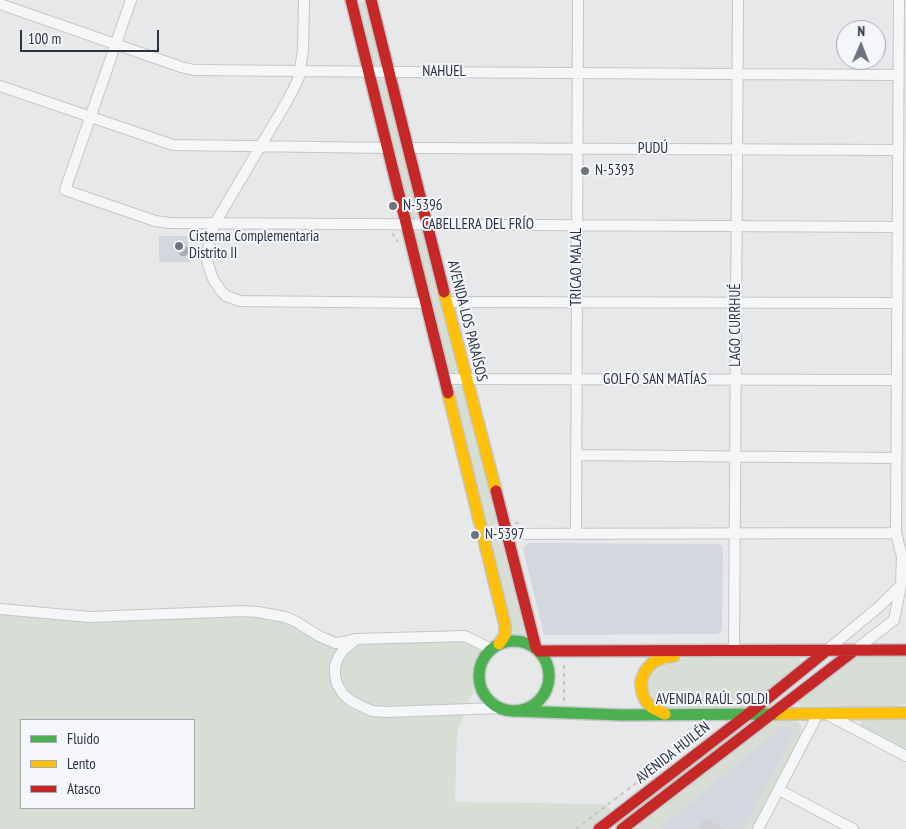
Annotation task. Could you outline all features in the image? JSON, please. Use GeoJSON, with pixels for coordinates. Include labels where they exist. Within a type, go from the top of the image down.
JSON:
{"type":"FeatureCollection","features":[{"type":"Feature","properties":{"kind":"main road"},"geometry":{"type":"LineString","coordinates":[[351,0],[505,628],[504,638],[485,656],[480,665],[479,682],[486,698],[490,702],[500,708],[517,711]]}},
{"type":"Feature","properties":{"kind":"main road","name":"AVENIDA LOS PARAÍSOS"},"geometry":{"type":"LineString","coordinates":[[371,0],[506,534],[538,650],[545,658],[548,668],[549,679],[541,698],[533,706],[517,711]]}},
{"type":"Feature","properties":{"kind":"main road"},"geometry":{"type":"LineString","coordinates":[[495,647],[511,641],[519,641],[528,643],[538,650],[906,650]]}},
{"type":"Feature","properties":{"kind":"main road","name":"AVENIDA HUILÉN"},"geometry":{"type":"LineString","coordinates":[[622,829],[855,650]]}},
{"type":"Feature","properties":{"kind":"main road"},"geometry":{"type":"LineString","coordinates":[[667,715],[651,707],[643,696],[641,682],[645,671],[652,663],[662,658],[687,656],[705,651]]}},
{"type":"Feature","properties":{"kind":"main road","name":"AVENIDA HUILÉN"},"geometry":{"type":"LineString","coordinates":[[599,829],[747,715],[826,651]]}},
{"type":"Feature","properties":{"kind":"main road"},"geometry":{"type":"LineString","coordinates":[[889,714],[906,707]]}},
{"type":"Feature","properties":{"kind":"main road","name":"AVENIDA RAÚL SOLDI"},"geometry":{"type":"LineString","coordinates":[[517,711],[601,715],[667,715],[708,720],[747,715],[906,714]]}},
{"type":"Feature","properties":{"kind":"main road"},"geometry":{"type":"LineString","coordinates":[[708,720],[713,717],[720,723],[721,729],[718,737]]}},
{"type":"Feature","properties":{"kind":"street"},"geometry":{"type":"LineString","coordinates":[[90,118],[132,0]]}},
{"type":"Feature","properties":{"kind":"street"},"geometry":{"type":"LineString","coordinates":[[304,0],[300,71],[294,90],[215,223],[210,235],[207,257],[213,279],[226,296],[240,301],[426,302]]}},
{"type":"Feature","properties":{"kind":"street","name":"TRICAO MALAL"},"geometry":{"type":"LineString","coordinates":[[576,534],[578,0]]}},
{"type":"Feature","properties":{"kind":"street","name":"LAGO CURRHUÉ"},"geometry":{"type":"LineString","coordinates":[[734,651],[738,0]]}},
{"type":"Feature","properties":{"kind":"street"},"geometry":{"type":"LineString","coordinates":[[899,0],[896,533],[902,557],[901,585]]}},
{"type":"Feature","properties":{"kind":"street","name":"NAHUEL"},"geometry":{"type":"LineString","coordinates":[[0,4],[189,69],[898,75]]}},
{"type":"Feature","properties":{"kind":"street"},"geometry":{"type":"LineString","coordinates":[[0,86],[173,146],[388,148]]}},
{"type":"Feature","properties":{"kind":"street","name":"CABELLERA DEL FRÍO"},"geometry":{"type":"LineString","coordinates":[[90,118],[65,190],[155,221],[170,223],[406,225],[897,227]]}},
{"type":"Feature","properties":{"kind":"street","name":"PUDÚ"},"geometry":{"type":"LineString","coordinates":[[408,148],[898,150]]}},
{"type":"Feature","properties":{"kind":"street"},"geometry":{"type":"LineString","coordinates":[[447,302],[897,303]]}},
{"type":"Feature","properties":{"kind":"street","name":"GOLFO SAN MATÍAS"},"geometry":{"type":"LineString","coordinates":[[444,379],[896,380]]}},
{"type":"Feature","properties":{"kind":"street"},"geometry":{"type":"LineString","coordinates":[[576,455],[896,458]]}},
{"type":"Feature","properties":{"kind":"street"},"geometry":{"type":"LineString","coordinates":[[896,478],[906,484]]}},
{"type":"Feature","properties":{"kind":"street"},"geometry":{"type":"LineString","coordinates":[[482,534],[896,533]]}},
{"type":"Feature","properties":{"kind":"street","name":"AVENIDA HUILÉN"},"geometry":{"type":"LineString","coordinates":[[826,651],[880,606],[901,585]]}},
{"type":"Feature","properties":{"kind":"street","name":"AVENIDA HUILÉN"},"geometry":{"type":"LineString","coordinates":[[855,650],[894,620],[901,585]]}},
{"type":"Feature","properties":{"kind":"street"},"geometry":{"type":"LineString","coordinates":[[0,609],[90,617],[258,612],[285,617],[295,621],[319,636],[335,643],[355,639],[465,636],[495,647]]}},
{"type":"Feature","properties":{"kind":"street"},"geometry":{"type":"LineString","coordinates":[[355,639],[343,650],[338,658],[335,666],[335,676],[343,694],[361,706],[372,711],[387,712],[500,708]]}},
{"type":"Feature","properties":{"kind":"street"},"geometry":{"type":"LineString","coordinates":[[758,829],[823,714],[906,756]]}},
{"type":"Feature","properties":{"kind":"street"},"geometry":{"type":"LineString","coordinates":[[779,790],[853,829]]}},
{"type":"Feature","properties":{"kind":"path"},"geometry":{"type":"LineString","coordinates":[[564,658],[564,707]]}},
{"type":"Feature","properties":{"kind":"path"},"geometry":{"type":"LineString","coordinates":[[576,829],[708,720]]}},
{"type":"Feature","properties":{"kind":"shaded area"},"geometry":{"type":"Polygon","coordinates":[[[361,2],[365,3],[379,61],[377,65],[374,65],[359,4],[361,2]]]}},
{"type":"Feature","properties":{"kind":"shaded area"},"geometry":{"type":"Polygon","coordinates":[[[379,78],[384,81],[418,216],[415,219],[411,218],[379,78]]]}},
{"type":"Feature","properties":{"kind":"shaded area"},"geometry":{"type":"Polygon","coordinates":[[[418,231],[422,232],[457,371],[454,373],[449,372],[415,233],[418,231]]]}},
{"type":"Feature","properties":{"kind":"shaded area"},"geometry":{"type":"Polygon","coordinates":[[[159,236],[187,236],[190,262],[159,262],[159,236]]]}},
{"type":"Feature","properties":{"kind":"shaded area"},"geometry":{"type":"Polygon","coordinates":[[[461,386],[497,523],[493,526],[489,526],[486,523],[454,388],[461,386]]]}},
{"type":"Feature","properties":{"kind":"shaded area"},"geometry":{"type":"Polygon","coordinates":[[[492,541],[500,541],[502,545],[525,634],[524,637],[509,637],[492,541]]]}},
{"type":"Feature","properties":{"kind":"shaded area"},"geometry":{"type":"Polygon","coordinates":[[[528,543],[719,544],[723,548],[722,630],[718,634],[544,635],[523,549],[528,543]]]}},
{"type":"Feature","properties":{"kind":"shaded area"},"geometry":{"type":"Polygon","coordinates":[[[0,609],[73,616],[272,614],[327,640],[465,636],[491,649],[457,731],[455,802],[605,804],[613,812],[591,829],[0,829],[0,609]]]}},
{"type":"Feature","properties":{"kind":"shaded area"},"geometry":{"type":"Polygon","coordinates":[[[906,655],[906,704],[888,708],[800,707],[800,700],[855,656],[906,655]]]}},
{"type":"Feature","properties":{"kind":"shaded area"},"geometry":{"type":"Polygon","coordinates":[[[698,656],[798,657],[801,663],[746,708],[656,708],[644,677],[671,659],[686,659],[698,656]]]}},
{"type":"Feature","properties":{"kind":"shaded area"},"geometry":{"type":"Polygon","coordinates":[[[906,719],[906,751],[863,729],[861,726],[863,720],[906,719]]]}},
{"type":"Feature","properties":{"kind":"shaded area"},"geometry":{"type":"Polygon","coordinates":[[[774,721],[796,721],[801,726],[802,732],[751,829],[743,829],[795,733],[791,727],[781,727],[658,829],[628,829],[774,721]]]}},
{"type":"Feature","properties":{"kind":"shaded area"},"geometry":{"type":"Polygon","coordinates":[[[781,727],[791,727],[795,733],[743,829],[658,829],[781,727]]]}},
{"type":"Feature","properties":{"kind":"building","name":"Cisterna Complementaria Distrito II"},"geometry":{"type":"Polygon","coordinates":[[[176,239],[182,239],[186,246],[182,253],[176,253],[172,249],[172,243],[176,239]]]}},
{"type":"Feature","properties":{"kind":"building"},"geometry":{"type":"Polygon","coordinates":[[[704,819],[709,820],[726,829],[699,829],[704,819]]]}},
{"type":"Feature","properties":{"kind":"traffic: fast"},"geometry":{"type":"LineString","coordinates":[[514,641],[527,644],[539,651],[546,663],[549,676],[546,689],[539,701],[527,708],[514,711],[501,708],[489,701],[482,689],[479,676],[482,663],[489,651],[501,644],[514,641]]}},
{"type":"Feature","properties":{"kind":"traffic: fast"},"geometry":{"type":"LineString","coordinates":[[517,711],[622,715],[779,714]]}},
{"type":"Feature","properties":{"kind":"traffic: slow"},"geometry":{"type":"LineString","coordinates":[[444,292],[496,491]]}},
{"type":"Feature","properties":{"kind":"traffic: slow"},"geometry":{"type":"LineString","coordinates":[[448,393],[505,625],[505,635],[499,644]]}},
{"type":"Feature","properties":{"kind":"traffic: slow"},"geometry":{"type":"LineString","coordinates":[[665,714],[651,707],[645,700],[641,681],[645,671],[652,663],[662,658],[674,656]]}},
{"type":"Feature","properties":{"kind":"traffic: slow"},"geometry":{"type":"LineString","coordinates":[[779,714],[906,713]]}},
{"type":"Feature","properties":{"kind":"traffic: jam"},"geometry":{"type":"LineString","coordinates":[[351,0],[448,393]]}},
{"type":"Feature","properties":{"kind":"traffic: jam"},"geometry":{"type":"LineString","coordinates":[[371,0],[444,292]]}},
{"type":"Feature","properties":{"kind":"traffic: jam"},"geometry":{"type":"LineString","coordinates":[[496,491],[536,648]]}},
{"type":"Feature","properties":{"kind":"traffic: jam"},"geometry":{"type":"LineString","coordinates":[[622,829],[855,650]]}},
{"type":"Feature","properties":{"kind":"traffic: jam"},"geometry":{"type":"LineString","coordinates":[[539,651],[906,650]]}},
{"type":"Feature","properties":{"kind":"traffic: jam"},"geometry":{"type":"LineString","coordinates":[[599,829],[747,715],[826,651]]}},
{"type":"Feature","properties":{"kind":"place","name":"N-5393"},"geometry":{"type":"Point","coordinates":[585,171]}},
{"type":"Feature","properties":{"kind":"place","name":"N-5396"},"geometry":{"type":"Point","coordinates":[393,206]}},
{"type":"Feature","properties":{"kind":"place","name":"Cisterna Complementaria Distrito II"},"geometry":{"type":"Point","coordinates":[179,246]}},
{"type":"Feature","properties":{"kind":"place","name":"N-5397"},"geometry":{"type":"Point","coordinates":[475,535]}}]}
